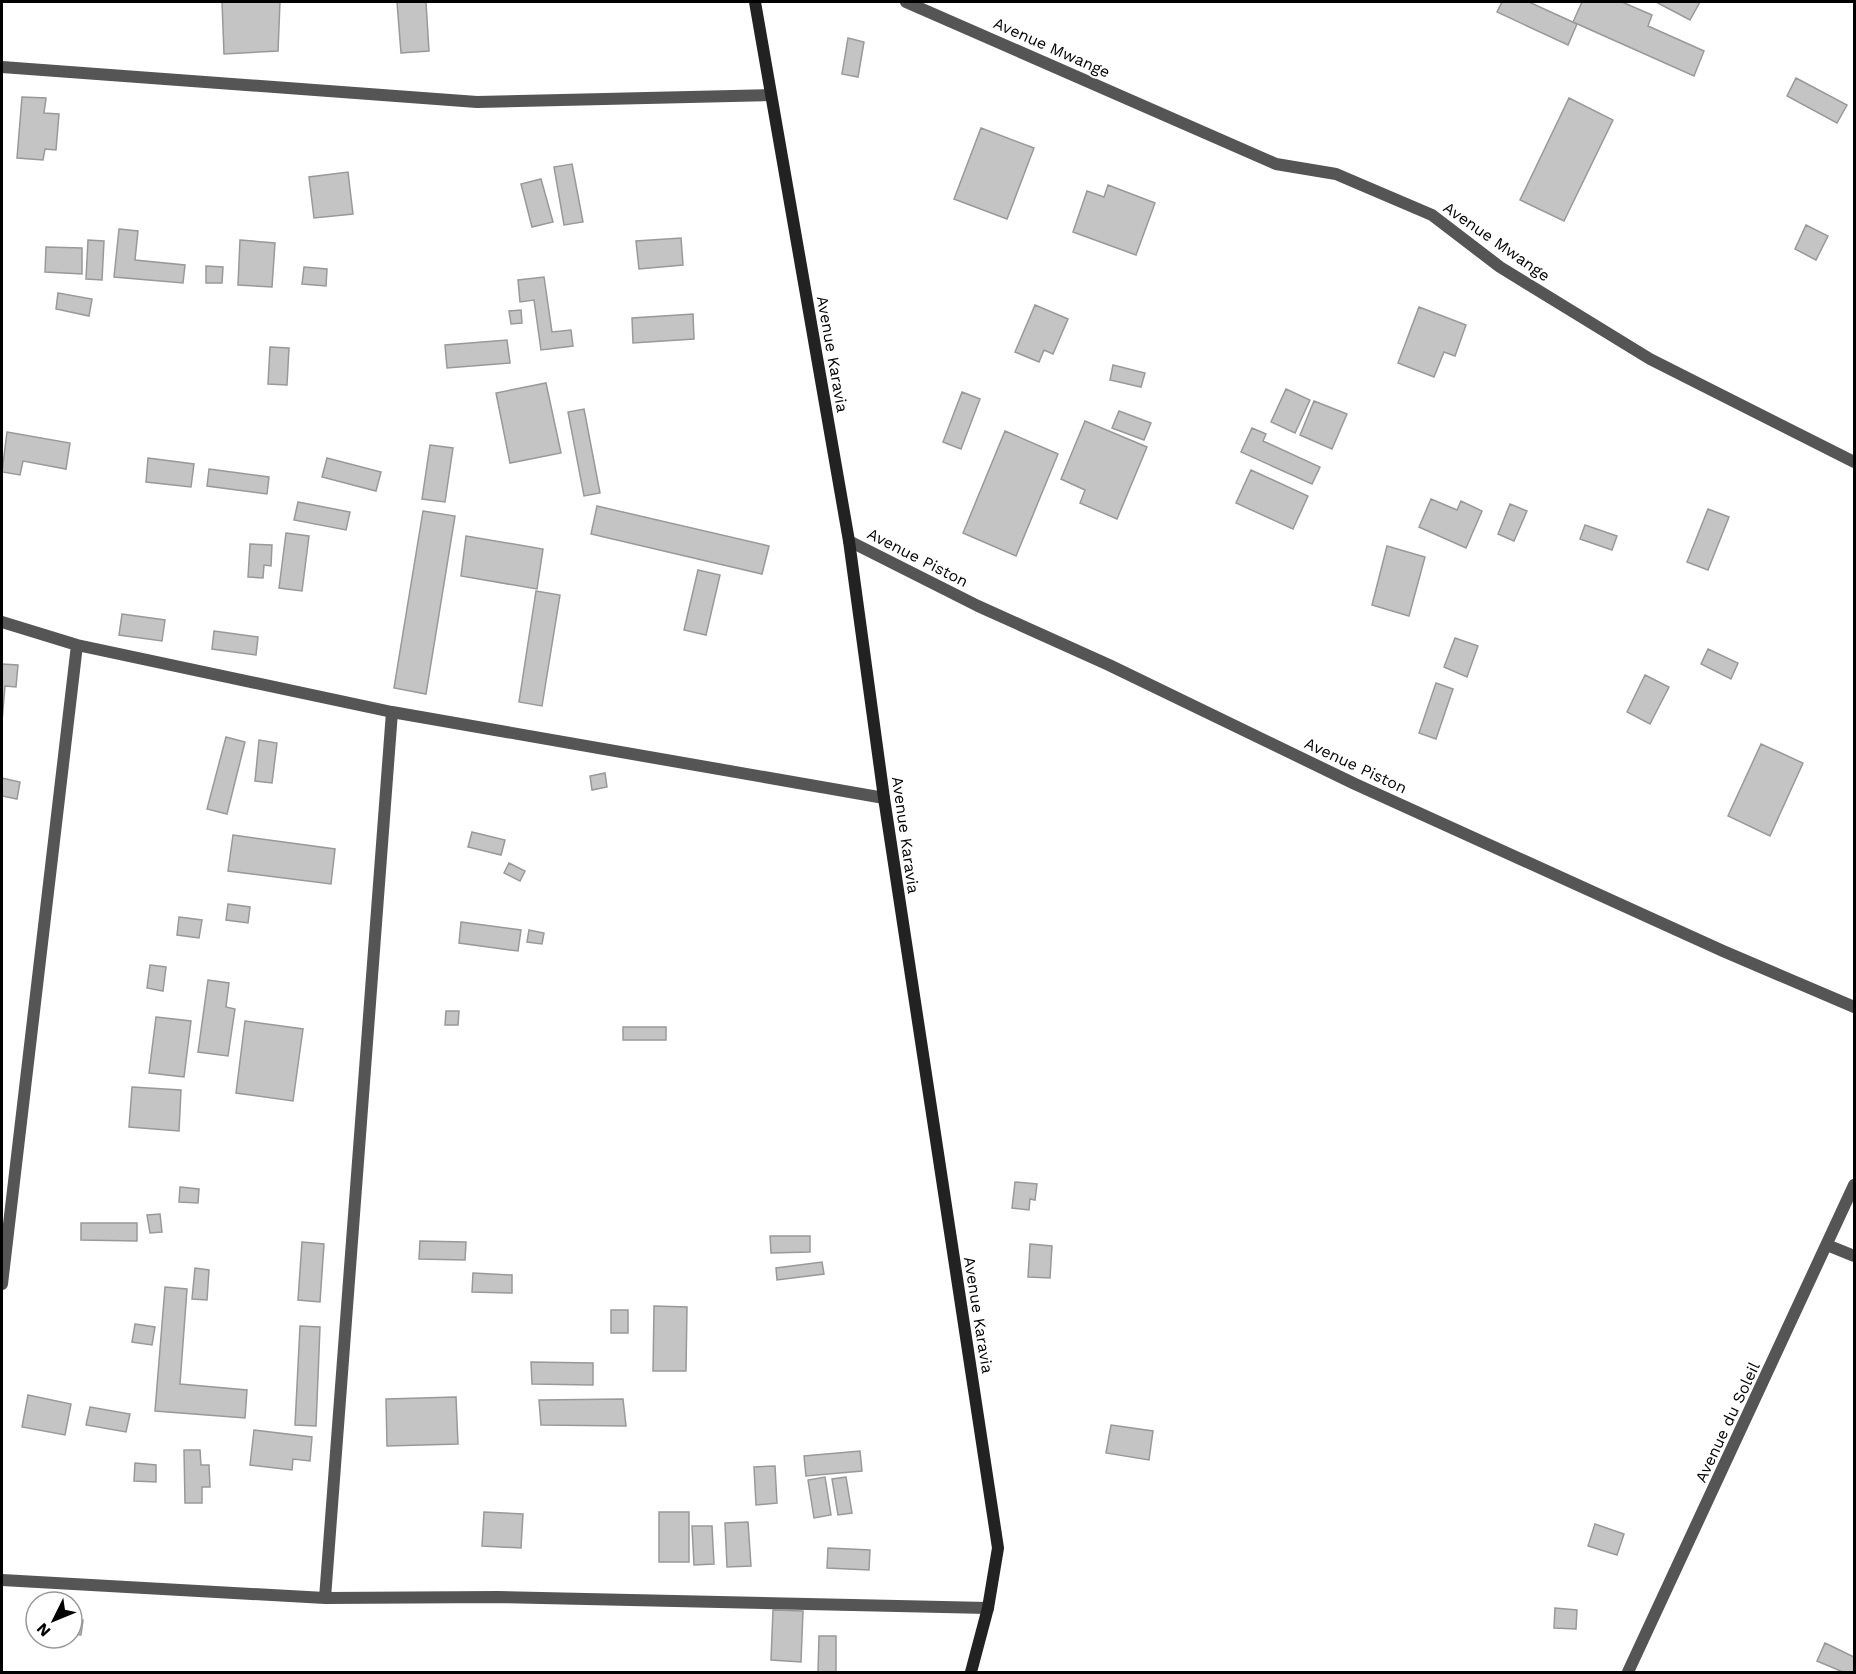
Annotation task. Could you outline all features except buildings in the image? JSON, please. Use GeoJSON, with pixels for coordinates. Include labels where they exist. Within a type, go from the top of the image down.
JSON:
{"type":"FeatureCollection","features":[{"type":"Feature","properties":{"kind":"street","name":"Avenue Karavia"},"geometry":{"type":"LineString","coordinates":[[755,2],[849,541],[884,798],[998,1548],[988,1608],[971,1672]]}},
{"type":"Feature","properties":{"kind":"street","name":"Avenue Mwange"},"geometry":{"type":"LineString","coordinates":[[906,2],[1276,164],[1336,174],[1432,215],[1500,267],[1650,359],[1854,462]]}},
{"type":"Feature","properties":{"kind":"street"},"geometry":{"type":"LineString","coordinates":[[2,67],[477,102],[770,95]]}},
{"type":"Feature","properties":{"kind":"street","name":"Avenue Piston"},"geometry":{"type":"LineString","coordinates":[[849,541],[978,606],[1120,670],[1355,784],[1854,1008]]}},
{"type":"Feature","properties":{"kind":"street"},"geometry":{"type":"LineString","coordinates":[[2,622],[77,645],[392,712],[884,798]]}},
{"type":"Feature","properties":{"kind":"street"},"geometry":{"type":"LineString","coordinates":[[2,1284],[77,645]]}},
{"type":"Feature","properties":{"kind":"street"},"geometry":{"type":"LineString","coordinates":[[325,1598],[392,712]]}},
{"type":"Feature","properties":{"kind":"street","name":"Avenue du Soleil"},"geometry":{"type":"LineString","coordinates":[[1628,1672],[1854,1185]]}},
{"type":"Feature","properties":{"kind":"street"},"geometry":{"type":"LineString","coordinates":[[1827,1245],[1854,1256]]}},
{"type":"Feature","properties":{"kind":"street"},"geometry":{"type":"LineString","coordinates":[[2,1580],[325,1598],[498,1597],[988,1608]]}}]}
